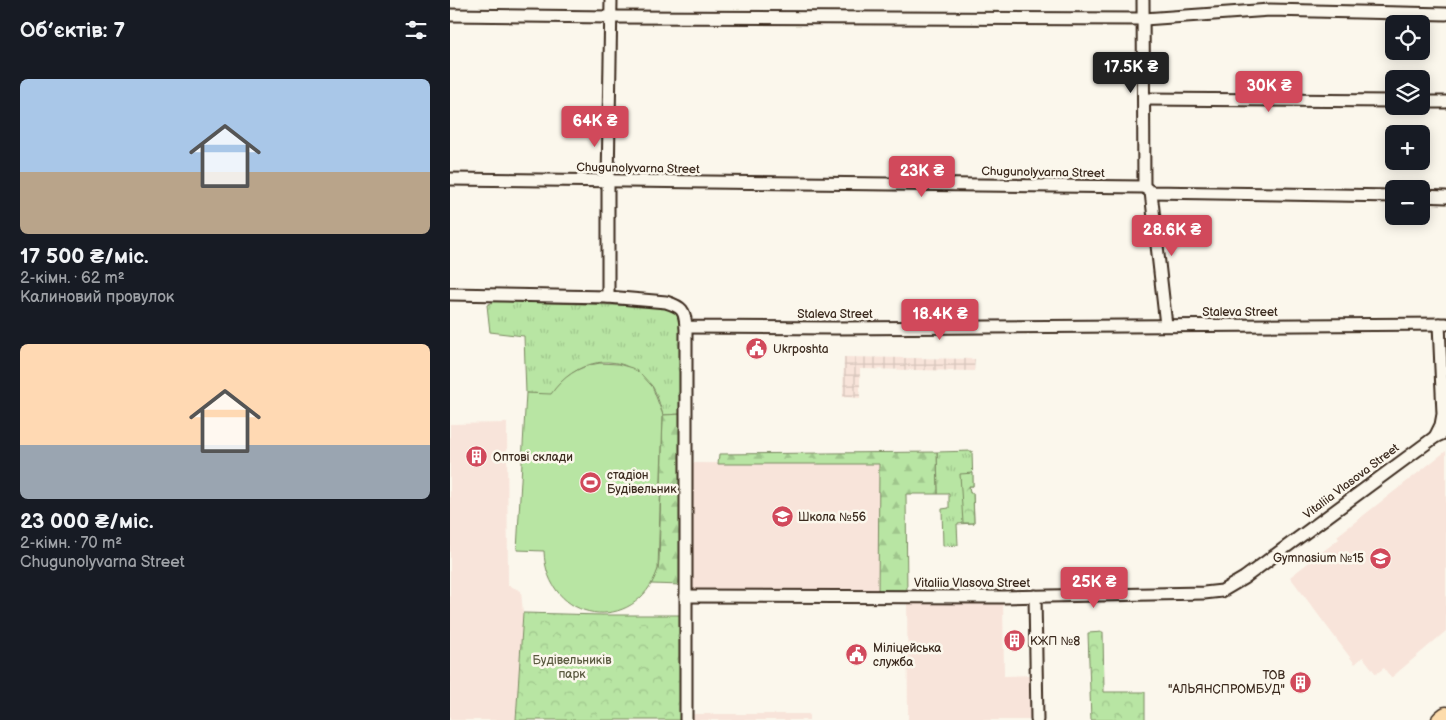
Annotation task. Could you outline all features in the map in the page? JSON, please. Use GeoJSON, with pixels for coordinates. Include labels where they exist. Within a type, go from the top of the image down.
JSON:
{"type":"FeatureCollection","features":[{"type":"Feature","properties":{"kind":"main road"},"geometry":{"type":"LineString","coordinates":[[1441,720],[1446,716]]}},
{"type":"Feature","properties":{"kind":"street"},"geometry":{"type":"LineString","coordinates":[[608,297],[611,0]]}},
{"type":"Feature","properties":{"kind":"street"},"geometry":{"type":"LineString","coordinates":[[1143,0],[1144,99],[1148,189],[1166,326]]}},
{"type":"Feature","properties":{"kind":"street"},"geometry":{"type":"LineString","coordinates":[[450,15],[1144,18],[1270,10],[1446,14]]}},
{"type":"Feature","properties":{"kind":"street"},"geometry":{"type":"LineString","coordinates":[[1144,99],[1385,101]]}},
{"type":"Feature","properties":{"kind":"street"},"geometry":{"type":"LineString","coordinates":[[1430,102],[1446,102]]}},
{"type":"Feature","properties":{"kind":"street","name":"Chugunolyvarna Street"},"geometry":{"type":"LineString","coordinates":[[450,179],[1148,189],[1385,196]]}},
{"type":"Feature","properties":{"kind":"street"},"geometry":{"type":"LineString","coordinates":[[1430,196],[1446,196]]}},
{"type":"Feature","properties":{"kind":"street"},"geometry":{"type":"LineString","coordinates":[[450,294],[608,297],[666,302],[675,304],[685,314],[686,720]]}},
{"type":"Feature","properties":{"kind":"street"},"geometry":{"type":"LineString","coordinates":[[1435,437],[1441,425],[1443,414],[1442,324]]}},
{"type":"Feature","properties":{"kind":"street","name":"Staleva Street"},"geometry":{"type":"LineString","coordinates":[[686,327],[836,328],[1442,324]]}},
{"type":"Feature","properties":{"kind":"street","name":"Vitaliia Vlasova Street"},"geometry":{"type":"LineString","coordinates":[[686,596],[1035,596],[1204,593],[1222,591],[1244,578],[1435,437],[1446,432]]}},
{"type":"Feature","properties":{"kind":"street"},"geometry":{"type":"LineString","coordinates":[[1035,596],[1037,720]]}},
{"type":"Feature","properties":{"kind":"shaded area"},"geometry":{"type":"Polygon","coordinates":[[[844,357],[975,359],[974,371],[860,369],[860,398],[843,397],[844,357]]]}},
{"type":"Feature","properties":{"kind":"shaded area"},"geometry":{"type":"Polygon","coordinates":[[[507,423],[508,585],[521,591],[523,613],[516,720],[450,720],[450,424],[507,423]]]}},
{"type":"Feature","properties":{"kind":"shaded area","name":"Gymnasium №15"},"geometry":{"type":"Polygon","coordinates":[[[1446,451],[1446,631],[1391,678],[1384,668],[1376,674],[1363,657],[1355,664],[1290,577],[1339,539],[1337,536],[1446,451]]]}},
{"type":"Feature","properties":{"kind":"shaded area","name":"Школа №56"},"geometry":{"type":"Polygon","coordinates":[[[686,463],[879,464],[878,597],[686,596],[686,463]]]}},
{"type":"Feature","properties":{"kind":"shaded area"},"geometry":{"type":"Polygon","coordinates":[[[907,596],[1003,597],[1004,676],[1036,675],[1037,720],[908,720],[907,596]]]}},
{"type":"Feature","properties":{"kind":"shaded area"},"geometry":{"type":"Polygon","coordinates":[[[686,714],[809,714],[809,720],[686,720],[686,714]]]}},
{"type":"Feature","properties":{"kind":"green space"},"geometry":{"type":"Polygon","coordinates":[[[495,301],[669,307],[682,316],[682,414],[663,415],[651,385],[628,367],[613,362],[592,364],[573,372],[551,395],[526,393],[524,336],[490,332],[487,305],[495,301]]]}},
{"type":"Feature","properties":{"kind":"green space","name":"стадіон Будівельник"},"geometry":{"type":"Polygon","coordinates":[[[592,364],[618,364],[632,368],[640,373],[652,386],[663,415],[658,569],[647,590],[631,605],[613,612],[594,612],[575,606],[560,594],[549,575],[544,551],[517,550],[526,393],[551,394],[572,373],[592,364]]]}},
{"type":"Feature","properties":{"kind":"green space"},"geometry":{"type":"Polygon","coordinates":[[[682,414],[681,585],[651,584],[658,569],[659,560],[663,415],[682,414]]]}},
{"type":"Feature","properties":{"kind":"green space"},"geometry":{"type":"Polygon","coordinates":[[[972,451],[973,486],[969,486],[970,493],[973,493],[974,523],[957,524],[958,545],[943,546],[942,509],[949,508],[949,494],[938,494],[937,452],[972,451]]]}},
{"type":"Feature","properties":{"kind":"green space"},"geometry":{"type":"Polygon","coordinates":[[[937,452],[938,494],[906,494],[907,596],[878,597],[879,464],[718,464],[719,454],[937,452]]]}},
{"type":"Feature","properties":{"kind":"green space"},"geometry":{"type":"Polygon","coordinates":[[[973,473],[973,486],[969,486],[970,493],[973,493],[974,523],[963,523],[960,474],[973,473]]]}},
{"type":"Feature","properties":{"kind":"green space","name":"Будівельників парк"},"geometry":{"type":"Polygon","coordinates":[[[523,613],[686,615],[686,720],[516,720],[523,613]]]}},
{"type":"Feature","properties":{"kind":"green space"},"geometry":{"type":"Polygon","coordinates":[[[1103,632],[1104,692],[1145,692],[1145,720],[1091,720],[1088,633],[1103,632]]]}},
{"type":"Feature","properties":{"kind":"place","name":"Ukrposhta"},"geometry":{"type":"Point","coordinates":[757,349]}},
{"type":"Feature","properties":{"kind":"place","name":"Оптові склади"},"geometry":{"type":"Point","coordinates":[477,457]}},
{"type":"Feature","properties":{"kind":"place","name":"стадіон Будівельник"},"geometry":{"type":"Point","coordinates":[591,482]}},
{"type":"Feature","properties":{"kind":"place","name":"Школа №56"},"geometry":{"type":"Point","coordinates":[782,517]}},
{"type":"Feature","properties":{"kind":"place","name":"Gymnasium №15"},"geometry":{"type":"Point","coordinates":[1380,558]}},
{"type":"Feature","properties":{"kind":"place","name":"КЖП №8"},"geometry":{"type":"Point","coordinates":[1014,641]}},
{"type":"Feature","properties":{"kind":"place","name":"Міліцейська служба"},"geometry":{"type":"Point","coordinates":[857,655]}},
{"type":"Feature","properties":{"kind":"place","name":"ТОВ \"АЛЬЯНСПРОМБУД\""},"geometry":{"type":"Point","coordinates":[1301,682]}}]}
